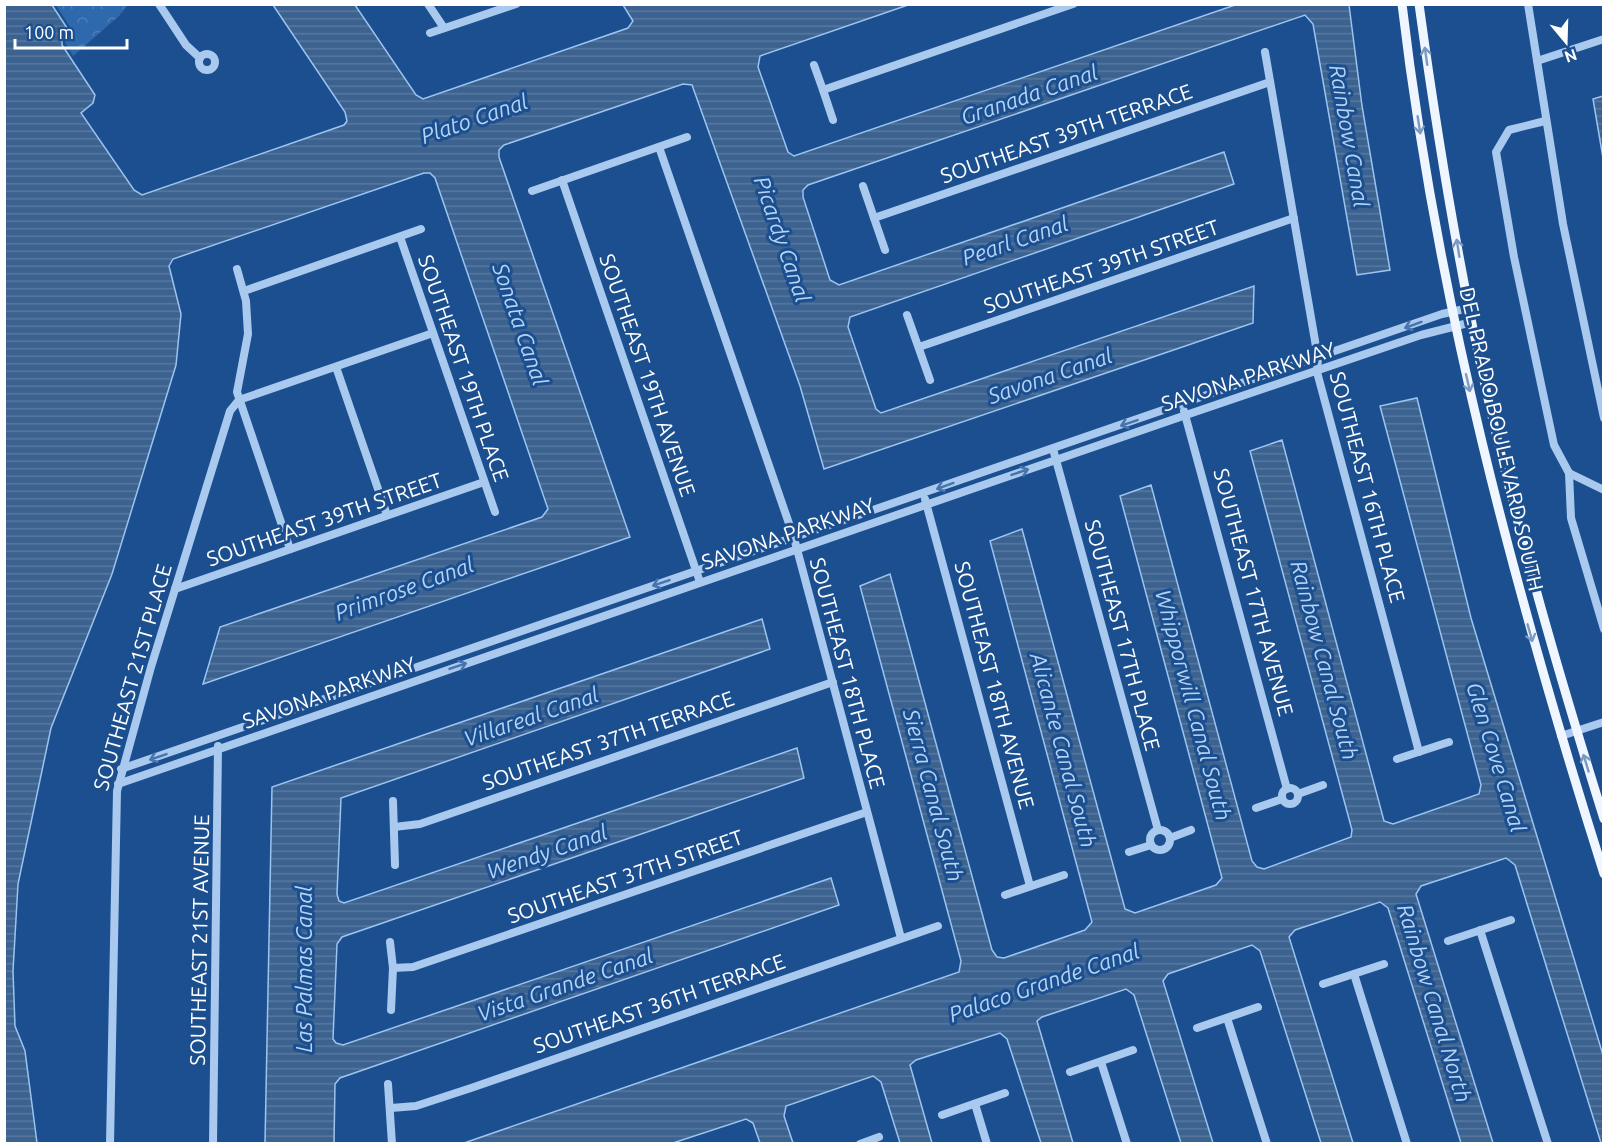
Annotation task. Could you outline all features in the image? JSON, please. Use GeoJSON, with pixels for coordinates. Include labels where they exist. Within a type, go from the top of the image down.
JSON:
{"type":"FeatureCollection","features":[{"type":"Feature","properties":{"kind":"main road","name":"DEL PRADO BOULEVARD SOUTH"},"geometry":{"type":"LineString","coordinates":[[1402,4],[1425,162],[1455,326],[1518,590],[1604,874]]}},
{"type":"Feature","properties":{"kind":"main road","name":"DEL PRADO BOULEVARD SOUTH"},"geometry":{"type":"LineString","coordinates":[[1419,4],[1440,145],[1472,322],[1522,541],[1576,732],[1604,819]]}},
{"type":"Feature","properties":{"kind":"street"},"geometry":{"type":"LineString","coordinates":[[159,4],[186,45],[200,58]]}},
{"type":"Feature","properties":{"kind":"street"},"geometry":{"type":"LineString","coordinates":[[428,4],[444,28]]}},
{"type":"Feature","properties":{"kind":"street"},"geometry":{"type":"LineString","coordinates":[[430,33],[516,4]]}},
{"type":"Feature","properties":{"kind":"street"},"geometry":{"type":"LineString","coordinates":[[823,90],[1073,4]]}},
{"type":"Feature","properties":{"kind":"street"},"geometry":{"type":"LineString","coordinates":[[1528,4],[1545,121],[1572,273],[1604,418]]}},
{"type":"Feature","properties":{"kind":"street"},"geometry":{"type":"LineString","coordinates":[[1537,62],[1604,39]]}},
{"type":"Feature","properties":{"kind":"street","name":"SOUTHEAST 16TH PLACE"},"geometry":{"type":"LineString","coordinates":[[1265,52],[1318,358],[1317,372],[1419,752]]}},
{"type":"Feature","properties":{"kind":"street"},"geometry":{"type":"LineString","coordinates":[[814,64],[833,120]]}},
{"type":"Feature","properties":{"kind":"street","name":"SOUTHEAST 39TH TERRACE"},"geometry":{"type":"LineString","coordinates":[[874,218],[1270,82]]}},
{"type":"Feature","properties":{"kind":"street"},"geometry":{"type":"LineString","coordinates":[[1545,121],[1509,130],[1496,152],[1514,257],[1554,446],[1569,473],[1571,518],[1604,629]]}},
{"type":"Feature","properties":{"kind":"street"},"geometry":{"type":"LineString","coordinates":[[532,190],[687,138]]}},
{"type":"Feature","properties":{"kind":"street","name":"SOUTHEAST 18TH PLACE"},"geometry":{"type":"LineString","coordinates":[[659,147],[794,538],[901,938]]}},
{"type":"Feature","properties":{"kind":"street","name":"SOUTHEAST 19TH AVENUE"},"geometry":{"type":"LineString","coordinates":[[562,180],[700,582]]}},
{"type":"Feature","properties":{"kind":"street"},"geometry":{"type":"LineString","coordinates":[[863,186],[885,250]]}},
{"type":"Feature","properties":{"kind":"street","name":"SOUTHEAST 39TH STREET"},"geometry":{"type":"LineString","coordinates":[[919,347],[1294,218]]}},
{"type":"Feature","properties":{"kind":"street"},"geometry":{"type":"LineString","coordinates":[[244,291],[421,229]]}},
{"type":"Feature","properties":{"kind":"street","name":"SOUTHEAST 19TH PLACE"},"geometry":{"type":"LineString","coordinates":[[400,237],[495,512]]}},
{"type":"Feature","properties":{"kind":"street","name":"SOUTHEAST 21ST PLACE"},"geometry":{"type":"LineString","coordinates":[[110,1143],[115,812],[118,784],[230,411],[238,400],[237,386],[248,334],[244,291],[237,269]]}},
{"type":"Feature","properties":{"kind":"street","name":"SAVONA PARKWAY"},"geometry":{"type":"LineString","coordinates":[[121,769],[1452,311],[1469,308]]}},
{"type":"Feature","properties":{"kind":"street"},"geometry":{"type":"LineString","coordinates":[[908,315],[930,380]]}},
{"type":"Feature","properties":{"kind":"street","name":"SAVONA PARKWAY"},"geometry":{"type":"LineString","coordinates":[[118,784],[1186,415],[1472,322]]}},
{"type":"Feature","properties":{"kind":"street"},"geometry":{"type":"LineString","coordinates":[[290,549],[238,400],[433,333]]}},
{"type":"Feature","properties":{"kind":"street"},"geometry":{"type":"LineString","coordinates":[[336,367],[387,515]]}},
{"type":"Feature","properties":{"kind":"street","name":"SOUTHEAST 17TH AVENUE"},"geometry":{"type":"LineString","coordinates":[[1182,405],[1287,789]]}},
{"type":"Feature","properties":{"kind":"street","name":"SOUTHEAST 17TH PLACE"},"geometry":{"type":"LineString","coordinates":[[1053,449],[1158,830]]}},
{"type":"Feature","properties":{"kind":"street"},"geometry":{"type":"LineString","coordinates":[[1569,473],[1604,490]]}},
{"type":"Feature","properties":{"kind":"street","name":"SOUTHEAST 39TH STREET"},"geometry":{"type":"LineString","coordinates":[[175,589],[484,482]]}},
{"type":"Feature","properties":{"kind":"street","name":"SOUTHEAST 18TH AVENUE"},"geometry":{"type":"LineString","coordinates":[[924,494],[1030,886]]}},
{"type":"Feature","properties":{"kind":"street"},"geometry":{"type":"LineString","coordinates":[[479,646],[482,658]]}},
{"type":"Feature","properties":{"kind":"street","name":"SOUTHEAST 37TH TERRACE"},"geometry":{"type":"LineString","coordinates":[[394,827],[420,824],[832,682]]}},
{"type":"Feature","properties":{"kind":"street"},"geometry":{"type":"LineString","coordinates":[[1561,736],[1604,722]]}},
{"type":"Feature","properties":{"kind":"street","name":"SOUTHEAST 21ST AVENUE"},"geometry":{"type":"LineString","coordinates":[[213,1143],[219,750],[215,737]]}},
{"type":"Feature","properties":{"kind":"street"},"geometry":{"type":"LineString","coordinates":[[1397,759],[1449,742]]}},
{"type":"Feature","properties":{"kind":"street"},"geometry":{"type":"LineString","coordinates":[[1298,794],[1323,785]]}},
{"type":"Feature","properties":{"kind":"street"},"geometry":{"type":"LineString","coordinates":[[1282,799],[1283,791],[1287,789],[1295,790],[1298,794]]}},
{"type":"Feature","properties":{"kind":"street"},"geometry":{"type":"LineString","coordinates":[[1282,799],[1287,804],[1292,804],[1296,801],[1298,794]]}},
{"type":"Feature","properties":{"kind":"street"},"geometry":{"type":"LineString","coordinates":[[1256,808],[1282,799]]}},
{"type":"Feature","properties":{"kind":"street"},"geometry":{"type":"LineString","coordinates":[[393,801],[395,865]]}},
{"type":"Feature","properties":{"kind":"street","name":"SOUTHEAST 37TH STREET"},"geometry":{"type":"LineString","coordinates":[[393,968],[413,967],[867,812]]}},
{"type":"Feature","properties":{"kind":"street"},"geometry":{"type":"LineString","coordinates":[[1129,852],[1151,845],[1162,850],[1169,844],[1170,838],[1167,832],[1158,830],[1151,836],[1151,845]]}},
{"type":"Feature","properties":{"kind":"street"},"geometry":{"type":"LineString","coordinates":[[1170,838],[1191,830]]}},
{"type":"Feature","properties":{"kind":"street"},"geometry":{"type":"LineString","coordinates":[[1005,894],[1064,875]]}},
{"type":"Feature","properties":{"kind":"street"},"geometry":{"type":"LineString","coordinates":[[1448,941],[1512,920]]}},
{"type":"Feature","properties":{"kind":"street","name":"SOUTHEAST 36TH TERRACE"},"geometry":{"type":"LineString","coordinates":[[391,1108],[416,1106],[471,1088],[938,926]]}},
{"type":"Feature","properties":{"kind":"street"},"geometry":{"type":"LineString","coordinates":[[1480,930],[1548,1143]]}},
{"type":"Feature","properties":{"kind":"street"},"geometry":{"type":"LineString","coordinates":[[390,942],[393,968],[391,1010]]}},
{"type":"Feature","properties":{"kind":"street"},"geometry":{"type":"LineString","coordinates":[[1323,984],[1384,964]]}},
{"type":"Feature","properties":{"kind":"street"},"geometry":{"type":"LineString","coordinates":[[1354,974],[1407,1143]]}},
{"type":"Feature","properties":{"kind":"street"},"geometry":{"type":"LineString","coordinates":[[1197,1028],[1258,1007]]}},
{"type":"Feature","properties":{"kind":"street"},"geometry":{"type":"LineString","coordinates":[[1227,1018],[1267,1143]]}},
{"type":"Feature","properties":{"kind":"street"},"geometry":{"type":"LineString","coordinates":[[1070,1072],[1133,1050]]}},
{"type":"Feature","properties":{"kind":"street"},"geometry":{"type":"LineString","coordinates":[[1101,1062],[1127,1143]]}},
{"type":"Feature","properties":{"kind":"street"},"geometry":{"type":"LineString","coordinates":[[388,1084],[392,1143]]}},
{"type":"Feature","properties":{"kind":"street"},"geometry":{"type":"LineString","coordinates":[[942,1115],[1005,1093]]}},
{"type":"Feature","properties":{"kind":"street"},"geometry":{"type":"LineString","coordinates":[[975,1104],[987,1143]]}},
{"type":"Feature","properties":{"kind":"street"},"geometry":{"type":"LineString","coordinates":[[860,1143],[879,1137]]}},
{"type":"Feature","properties":{"kind":"green space"},"geometry":{"type":"Polygon","coordinates":[[[56,5],[128,5],[119,16],[73,56],[65,42],[72,30],[56,5]]]}},
{"type":"Feature","properties":{"kind":"water"},"geometry":{"type":"Polygon","coordinates":[[[5,4],[52,5],[69,31],[62,39],[62,45],[95,95],[93,103],[81,113],[134,190],[142,195],[344,125],[347,121],[345,112],[273,5],[355,5],[416,95],[423,99],[628,28],[633,21],[623,5],[908,5],[760,56],[758,67],[788,152],[794,156],[1235,5],[1349,5],[1362,106],[1390,270],[1357,275],[1313,24],[1305,15],[808,185],[803,190],[803,197],[830,280],[839,285],[1224,152],[1234,184],[850,317],[848,327],[876,409],[881,413],[1254,286],[1253,323],[824,469],[800,386],[692,85],[683,84],[504,145],[499,150],[499,157],[630,537],[203,684],[220,627],[542,517],[548,509],[435,178],[430,173],[424,173],[173,259],[169,266],[181,314],[176,365],[112,574],[51,728],[18,884],[13,971],[15,1026],[25,1051],[37,1143],[5,1143],[5,4]]]}},
{"type":"Feature","properties":{"kind":"water"},"geometry":{"type":"Polygon","coordinates":[[[1604,96],[1603,158],[1593,99],[1604,96]]]}},
{"type":"Feature","properties":{"kind":"water"},"geometry":{"type":"Polygon","coordinates":[[[1417,398],[1471,618],[1603,1055],[1603,1143],[1601,1143],[1515,865],[1506,858],[1421,886],[1416,894],[1493,1143],[1461,1143],[1388,908],[1380,902],[1295,930],[1289,937],[1353,1143],[1321,1143],[1260,951],[1252,945],[1168,974],[1163,981],[1213,1143],[1181,1143],[1134,995],[1126,989],[1042,1017],[1037,1021],[1073,1143],[1041,1143],[1007,1039],[1000,1033],[916,1060],[910,1065],[932,1143],[900,1143],[881,1082],[873,1076],[786,1106],[784,1116],[793,1143],[760,1143],[753,1123],[746,1119],[673,1143],[464,1143],[959,972],[961,961],[860,586],[890,574],[992,950],[997,957],[1004,958],[1085,930],[1092,922],[990,541],[1022,529],[1125,909],[1135,913],[1216,885],[1222,878],[1120,496],[1151,485],[1252,861],[1257,867],[1264,869],[1351,837],[1352,830],[1250,451],[1282,440],[1384,821],[1393,824],[1479,794],[1481,785],[1380,406],[1417,398]]]}},
{"type":"Feature","properties":{"kind":"water"},"geometry":{"type":"Polygon","coordinates":[[[762,619],[770,649],[341,798],[337,894],[339,901],[344,903],[797,748],[804,778],[342,937],[337,944],[333,1039],[336,1043],[343,1045],[831,878],[839,905],[340,1078],[335,1084],[334,1143],[265,1143],[272,787],[762,619]]]}},
{"type":"Feature","properties":{"kind":"water label","name":"Granada Canal"},"geometry":{"type":"Point","coordinates":[1029,94]}},
{"type":"Feature","properties":{"kind":"water label","name":"Plato Canal"},"geometry":{"type":"Point","coordinates":[474,118]}},
{"type":"Feature","properties":{"kind":"water label","name":"Rainbow Canal"},"geometry":{"type":"Point","coordinates":[1350,136]}},
{"type":"Feature","properties":{"kind":"water label","name":"Picardy Canal"},"geometry":{"type":"Point","coordinates":[783,239]}},
{"type":"Feature","properties":{"kind":"water label","name":"Pearl Canal"},"geometry":{"type":"Point","coordinates":[1015,240]}},
{"type":"Feature","properties":{"kind":"water label","name":"Sonata Canal"},"geometry":{"type":"Point","coordinates":[521,324]}},
{"type":"Feature","properties":{"kind":"water label","name":"Savona Canal"},"geometry":{"type":"Point","coordinates":[1050,375]}},
{"type":"Feature","properties":{"kind":"water label","name":"Primrose Canal"},"geometry":{"type":"Point","coordinates":[404,588]}},
{"type":"Feature","properties":{"kind":"water label","name":"Rainbow Canal South"},"geometry":{"type":"Point","coordinates":[1325,660]}},
{"type":"Feature","properties":{"kind":"water label","name":"Whipporwill Canal South"},"geometry":{"type":"Point","coordinates":[1194,705]}},
{"type":"Feature","properties":{"kind":"water label","name":"Villareal Canal"},"geometry":{"type":"Point","coordinates":[531,716]}},
{"type":"Feature","properties":{"kind":"water label","name":"Alicante Canal South"},"geometry":{"type":"Point","coordinates":[1064,750]}},
{"type":"Feature","properties":{"kind":"water label","name":"Glen Cove Canal"},"geometry":{"type":"Point","coordinates":[1497,757]}},
{"type":"Feature","properties":{"kind":"water label","name":"Sierra Canal South"},"geometry":{"type":"Point","coordinates":[934,795]}},
{"type":"Feature","properties":{"kind":"water label","name":"Wendy Canal"},"geometry":{"type":"Point","coordinates":[547,851]}},
{"type":"Feature","properties":{"kind":"water label","name":"Las Palmas Canal"},"geometry":{"type":"Point","coordinates":[303,969]}},
{"type":"Feature","properties":{"kind":"water label","name":"Palaco Grande Canal"},"geometry":{"type":"Point","coordinates":[1044,982]}},
{"type":"Feature","properties":{"kind":"water label","name":"Vista Grande Canal"},"geometry":{"type":"Point","coordinates":[565,984]}},
{"type":"Feature","properties":{"kind":"water label","name":"Rainbow Canal North"},"geometry":{"type":"Point","coordinates":[1435,1003]}}]}
